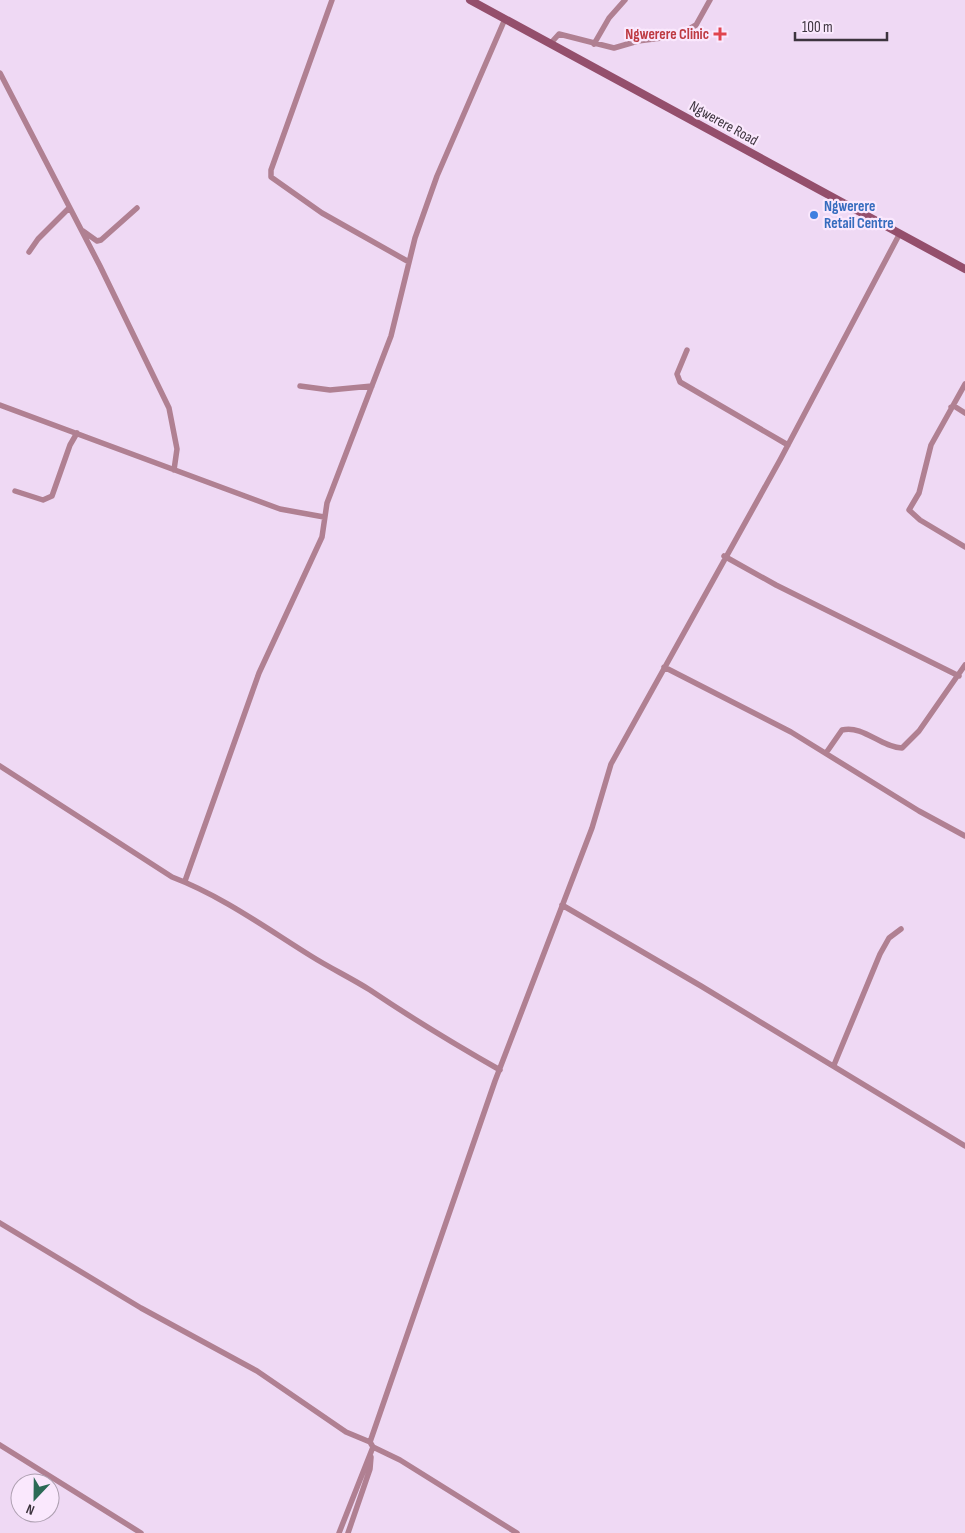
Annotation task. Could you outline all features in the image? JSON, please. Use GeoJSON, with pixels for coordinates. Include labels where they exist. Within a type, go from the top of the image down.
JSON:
{"type":"FeatureCollection","features":[{"type":"Feature","properties":{"kind":"main road","name":"Ngwerere Road"},"geometry":{"type":"LineString","coordinates":[[470,0],[965,270]]}},
{"type":"Feature","properties":{"kind":"street"},"geometry":{"type":"LineString","coordinates":[[332,0],[271,170],[271,177],[322,213],[409,262]]}},
{"type":"Feature","properties":{"kind":"street"},"geometry":{"type":"LineString","coordinates":[[594,44],[609,18],[625,0]]}},
{"type":"Feature","properties":{"kind":"street"},"geometry":{"type":"LineString","coordinates":[[550,44],[559,34],[614,48],[638,41],[686,33],[696,25],[710,0]]}},
{"type":"Feature","properties":{"kind":"street"},"geometry":{"type":"LineString","coordinates":[[185,881],[204,833],[216,790],[259,673],[322,536],[324,517],[397,315],[409,262],[437,176],[505,19]]}},
{"type":"Feature","properties":{"kind":"street"},"geometry":{"type":"LineString","coordinates":[[0,73],[169,408],[177,449],[174,470]]}},
{"type":"Feature","properties":{"kind":"street"},"geometry":{"type":"LineString","coordinates":[[29,252],[38,239],[69,208]]}},
{"type":"Feature","properties":{"kind":"street"},"geometry":{"type":"LineString","coordinates":[[78,226],[97,241],[137,208]]}},
{"type":"Feature","properties":{"kind":"street"},"geometry":{"type":"LineString","coordinates":[[339,1533],[500,1070],[592,828],[611,764],[724,556],[788,445],[899,234]]}},
{"type":"Feature","properties":{"kind":"street"},"geometry":{"type":"LineString","coordinates":[[687,350],[677,374],[680,382],[788,445]]}},
{"type":"Feature","properties":{"kind":"street"},"geometry":{"type":"LineString","coordinates":[[965,384],[931,445],[919,493],[909,510],[920,520],[965,547]]}},
{"type":"Feature","properties":{"kind":"street"},"geometry":{"type":"LineString","coordinates":[[300,386],[330,390],[372,386]]}},
{"type":"Feature","properties":{"kind":"street"},"geometry":{"type":"LineString","coordinates":[[0,405],[280,509],[324,517]]}},
{"type":"Feature","properties":{"kind":"street"},"geometry":{"type":"LineString","coordinates":[[951,408],[954,406],[965,413]]}},
{"type":"Feature","properties":{"kind":"street"},"geometry":{"type":"LineString","coordinates":[[15,491],[43,500],[52,496],[70,445],[77,433]]}},
{"type":"Feature","properties":{"kind":"street"},"geometry":{"type":"LineString","coordinates":[[724,556],[770,582],[959,676]]}},
{"type":"Feature","properties":{"kind":"street"},"geometry":{"type":"LineString","coordinates":[[826,753],[842,730],[850,728],[894,748],[902,748],[919,731],[965,665]]}},
{"type":"Feature","properties":{"kind":"street"},"geometry":{"type":"LineString","coordinates":[[664,667],[792,732],[919,811],[965,836]]}},
{"type":"Feature","properties":{"kind":"street"},"geometry":{"type":"LineString","coordinates":[[0,766],[158,869],[225,902],[434,1032],[500,1070]]}},
{"type":"Feature","properties":{"kind":"street"},"geometry":{"type":"LineString","coordinates":[[562,905],[834,1065],[965,1146]]}},
{"type":"Feature","properties":{"kind":"street"},"geometry":{"type":"LineString","coordinates":[[834,1065],[880,954],[888,938],[901,928]]}},
{"type":"Feature","properties":{"kind":"street"},"geometry":{"type":"LineString","coordinates":[[0,1223],[141,1308],[256,1371],[346,1432],[400,1460],[517,1533]]}},
{"type":"Feature","properties":{"kind":"street"},"geometry":{"type":"LineString","coordinates":[[348,1533],[370,1469],[371,1444]]}},
{"type":"Feature","properties":{"kind":"street"},"geometry":{"type":"LineString","coordinates":[[0,1445],[141,1533]]}},
{"type":"Feature","properties":{"kind":"place","name":"Ngwerere Clinic"},"geometry":{"type":"Point","coordinates":[720,34]}},
{"type":"Feature","properties":{"kind":"place","name":"Ngwerere Retail Centre"},"geometry":{"type":"Point","coordinates":[814,215]}}]}
